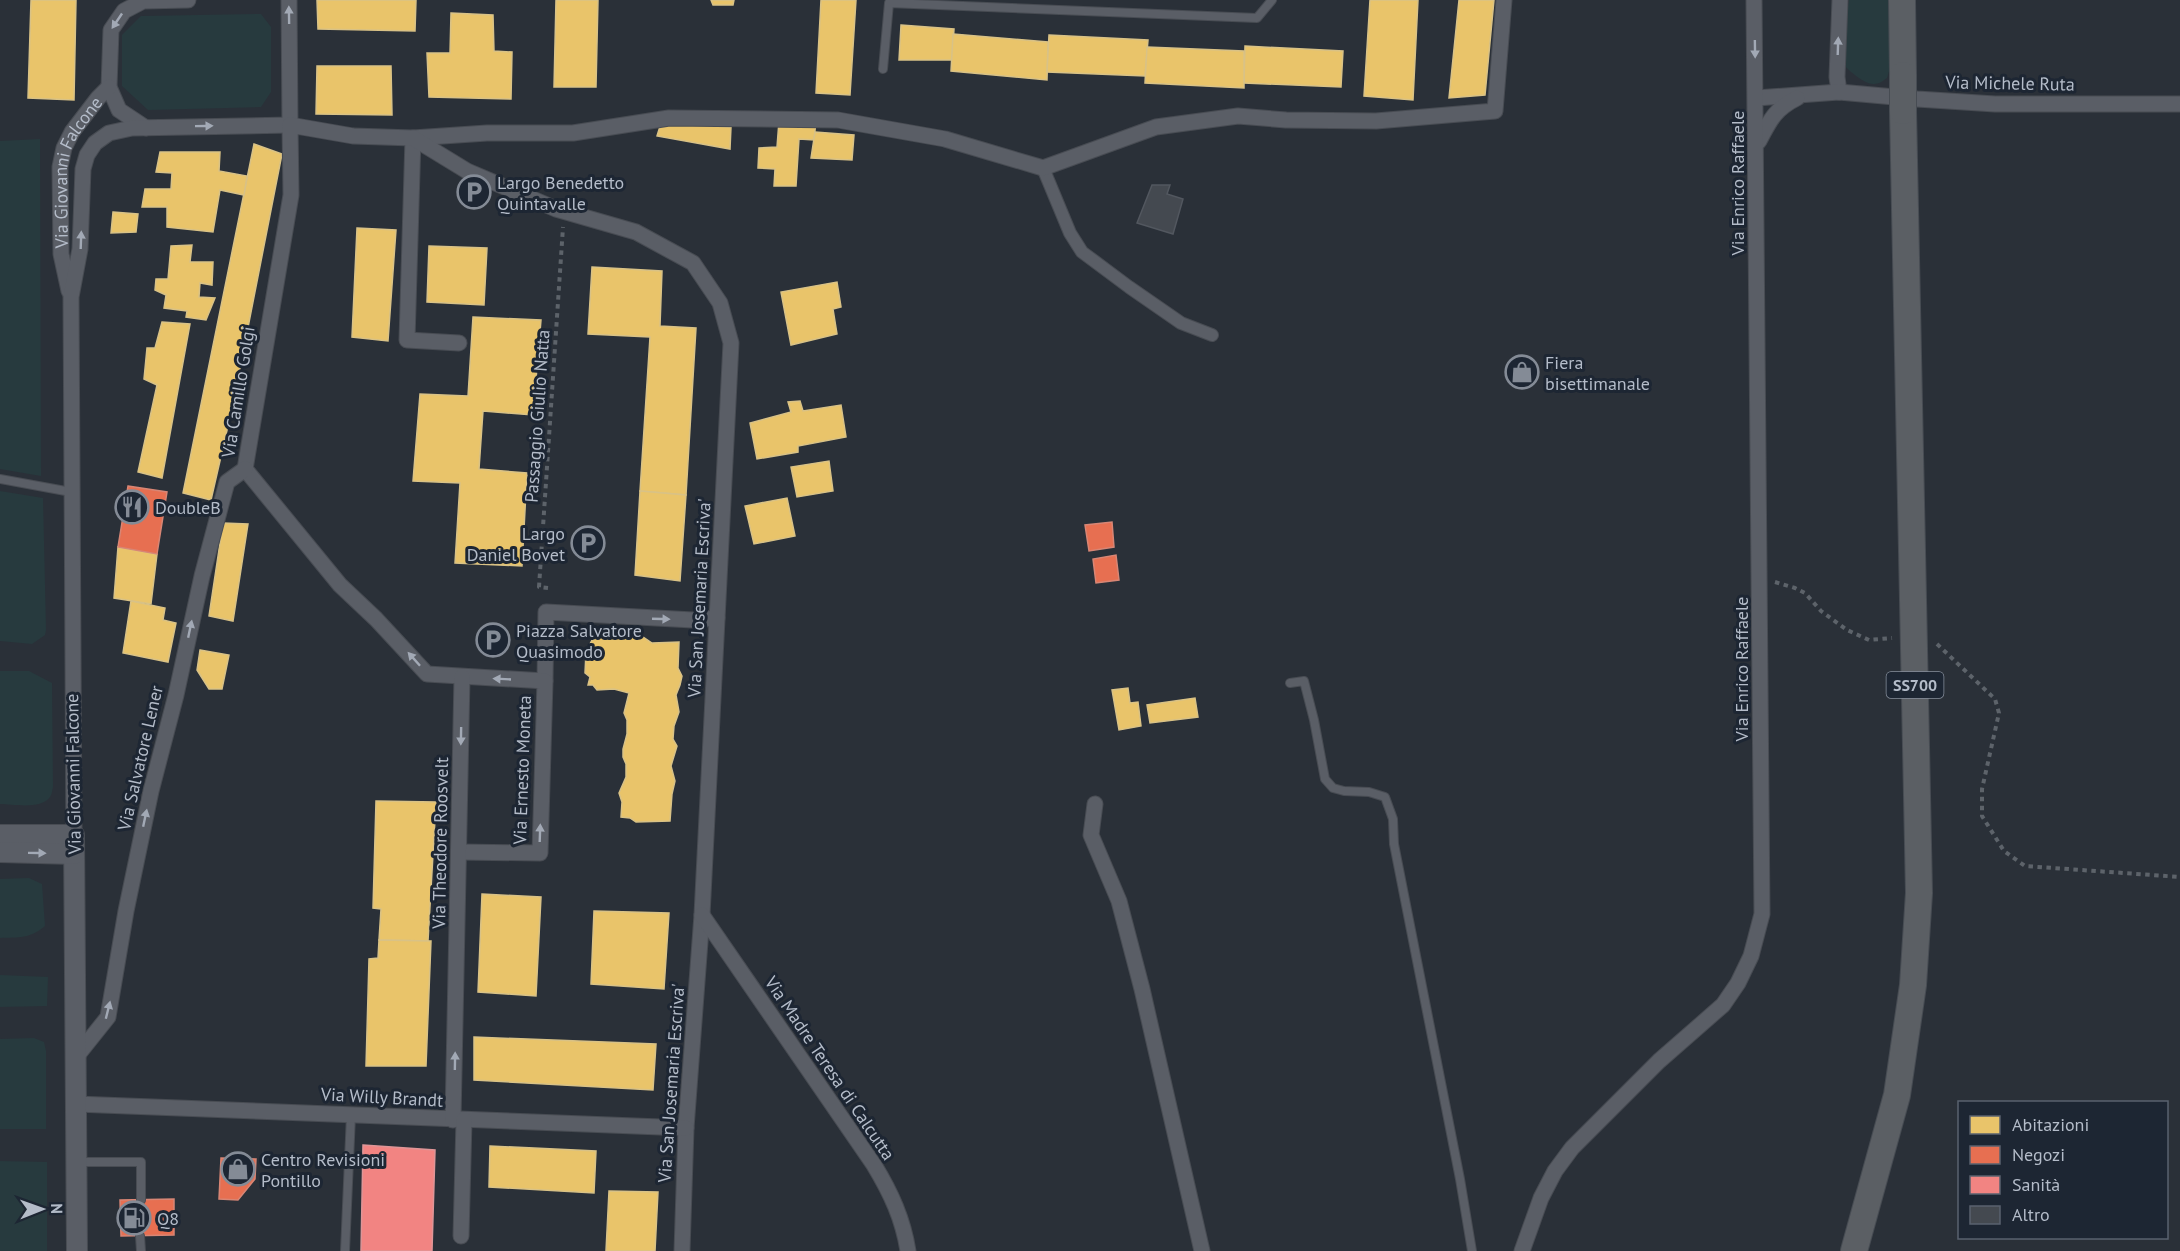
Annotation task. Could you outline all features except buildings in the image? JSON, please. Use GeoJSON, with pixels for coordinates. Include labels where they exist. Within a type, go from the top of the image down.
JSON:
{"type":"FeatureCollection","features":[{"type":"Feature","properties":{"kind":"highway","name":"SS700"},"geometry":{"type":"LineString","coordinates":[[1854,1251],[1897,1095],[1913,985],[1919,893],[1902,0]]}},
{"type":"Feature","properties":{"kind":"street"},"geometry":{"type":"LineString","coordinates":[[146,128],[119,110],[109,87],[111,30],[124,11],[143,1],[188,0]]}},
{"type":"Feature","properties":{"kind":"street","name":"Via Camillo Golgi"},"geometry":{"type":"LineString","coordinates":[[289,0],[291,195],[245,469],[340,585],[376,619],[427,674],[462,677]]}},
{"type":"Feature","properties":{"kind":"street"},"geometry":{"type":"LineString","coordinates":[[459,343],[407,340],[413,138],[487,133],[573,133],[678,117],[838,120],[945,139],[1043,168],[1155,126],[1238,116],[1286,120],[1376,122],[1495,111],[1504,0]]}},
{"type":"Feature","properties":{"kind":"street","name":"Via Enrico Raffaele"},"geometry":{"type":"LineString","coordinates":[[1522,1251],[1541,1198],[1555,1171],[1572,1148],[1659,1061],[1723,1005],[1738,983],[1750,956],[1762,914],[1754,0]]}},
{"type":"Feature","properties":{"kind":"street"},"geometry":{"type":"LineString","coordinates":[[1839,92],[1837,77],[1840,0]]}},
{"type":"Feature","properties":{"kind":"street","name":"Via Giovanni Falcone"},"geometry":{"type":"LineString","coordinates":[[71,297],[61,254],[60,167],[64,148],[72,132],[109,87]]}},
{"type":"Feature","properties":{"kind":"street","name":"Via Michele Ruta"},"geometry":{"type":"LineString","coordinates":[[1756,98],[1839,92],[1995,104],[2180,104]]}},
{"type":"Feature","properties":{"kind":"street","name":"Via Michele Ruta"},"geometry":{"type":"LineString","coordinates":[[1756,145],[1770,119],[1781,106],[1806,94]]}},
{"type":"Feature","properties":{"kind":"street","name":"Via Giovanni Falcone"},"geometry":{"type":"LineString","coordinates":[[77,1251],[71,297],[80,249],[83,169],[87,155],[95,142],[109,133],[146,128],[290,125]]}},
{"type":"Feature","properties":{"kind":"street","name":"Via San Josemaria Escriva'"},"geometry":{"type":"LineString","coordinates":[[290,125],[353,136],[413,138],[467,171],[556,209],[636,232],[693,263],[720,303],[731,343],[702,915],[686,1128],[682,1251]]}},
{"type":"Feature","properties":{"kind":"street"},"geometry":{"type":"LineString","coordinates":[[1043,168],[1070,233],[1082,252],[1181,323],[1212,334]]}},
{"type":"Feature","properties":{"kind":"street","name":"Via Salvatore Lener"},"geometry":{"type":"LineString","coordinates":[[76,1057],[108,1017],[126,911],[151,791],[176,694],[202,576],[227,482],[245,469]]}},
{"type":"Feature","properties":{"kind":"street","name":"Via Ernesto Moneta"},"geometry":{"type":"LineString","coordinates":[[459,852],[540,853],[546,612],[693,620],[717,618]]}},
{"type":"Feature","properties":{"kind":"street","name":"Via Ernesto Moneta"},"geometry":{"type":"LineString","coordinates":[[462,677],[545,681]]}},
{"type":"Feature","properties":{"kind":"street","name":"Via Theodore Roosvelt"},"geometry":{"type":"LineString","coordinates":[[461,1236],[458,1120],[462,677]]}},
{"type":"Feature","properties":{"kind":"street"},"geometry":{"type":"LineString","coordinates":[[1095,804],[1091,835],[1119,901],[1142,989],[1202,1251]]}},
{"type":"Feature","properties":{"kind":"street"},"geometry":{"type":"LineString","coordinates":[[0,835],[74,845]]}},
{"type":"Feature","properties":{"kind":"street"},"geometry":{"type":"LineString","coordinates":[[0,852],[74,845]]}},
{"type":"Feature","properties":{"kind":"street","name":"Via Madre Teresa di Calcutta"},"geometry":{"type":"LineString","coordinates":[[702,915],[874,1165],[892,1196],[905,1230],[908,1251]]}},
{"type":"Feature","properties":{"kind":"street","name":"Via Willy Brandt"},"geometry":{"type":"LineString","coordinates":[[76,1104],[686,1128]]}},
{"type":"Feature","properties":{"kind":"lane"},"geometry":{"type":"LineString","coordinates":[[883,69],[889,3],[1257,18],[1272,0]]}},
{"type":"Feature","properties":{"kind":"lane"},"geometry":{"type":"LineString","coordinates":[[0,479],[71,492]]}},
{"type":"Feature","properties":{"kind":"lane"},"geometry":{"type":"LineString","coordinates":[[1290,683],[1304,681],[1325,779],[1333,788],[1369,792],[1385,797],[1393,819],[1394,844],[1472,1251]]}},
{"type":"Feature","properties":{"kind":"lane"},"geometry":{"type":"LineString","coordinates":[[345,1251],[351,1115]]}},
{"type":"Feature","properties":{"kind":"lane"},"geometry":{"type":"LineString","coordinates":[[76,1162],[141,1162],[141,1200]]}},
{"type":"Feature","properties":{"kind":"lane"},"geometry":{"type":"LineString","coordinates":[[141,1236],[141,1251]]}},
{"type":"Feature","properties":{"kind":"path","name":"Passaggio Giulio Natta"},"geometry":{"type":"LineString","coordinates":[[548,588],[539,587],[562,237]]}},
{"type":"Feature","properties":{"kind":"path"},"geometry":{"type":"LineString","coordinates":[[1760,578],[1805,593],[1821,611],[1847,630],[1869,640],[1897,637]]}},
{"type":"Feature","properties":{"kind":"path"},"geometry":{"type":"LineString","coordinates":[[1929,637],[1995,699],[1999,713],[1982,789],[1982,816],[2004,851],[2025,866],[2084,872],[2180,877]]}},
{"type":"Feature","properties":{"kind":"green space"},"geometry":{"type":"Polygon","coordinates":[[[1849,0],[1889,0],[1890,68],[1887,78],[1879,83],[1870,83],[1859,78],[1844,65],[1839,57],[1849,0]]]}},
{"type":"Feature","properties":{"kind":"green space"},"geometry":{"type":"Polygon","coordinates":[[[261,14],[271,27],[271,92],[261,107],[148,110],[122,86],[122,35],[141,16],[261,14]]]}},
{"type":"Feature","properties":{"kind":"green space"},"geometry":{"type":"Polygon","coordinates":[[[40,139],[41,476],[0,469],[0,141],[40,139]]]}},
{"type":"Feature","properties":{"kind":"green space"},"geometry":{"type":"Polygon","coordinates":[[[0,491],[43,498],[46,630],[45,635],[32,644],[0,641],[0,491]]]}},
{"type":"Feature","properties":{"kind":"green space"},"geometry":{"type":"Polygon","coordinates":[[[0,671],[29,671],[52,683],[53,787],[50,797],[40,804],[0,804],[0,671]]]}},
{"type":"Feature","properties":{"kind":"green space"},"geometry":{"type":"Polygon","coordinates":[[[29,878],[42,884],[45,926],[29,935],[0,938],[0,879],[29,878]]]}},
{"type":"Feature","properties":{"kind":"green space"},"geometry":{"type":"Polygon","coordinates":[[[0,975],[48,977],[47,1006],[0,1007],[0,975]]]}},
{"type":"Feature","properties":{"kind":"green space"},"geometry":{"type":"Polygon","coordinates":[[[34,1038],[44,1042],[46,1051],[46,1129],[0,1129],[0,1039],[34,1038]]]}},
{"type":"Feature","properties":{"kind":"green space"},"geometry":{"type":"Polygon","coordinates":[[[0,1161],[47,1162],[47,1251],[0,1251],[0,1161]]]}},
{"type":"Feature","properties":{"kind":"place","name":"Largo Benedetto Quintavalle"},"geometry":{"type":"Point","coordinates":[474,192]}},
{"type":"Feature","properties":{"kind":"place","name":"Fiera bisettimanale"},"geometry":{"type":"Point","coordinates":[1522,372]}},
{"type":"Feature","properties":{"kind":"place","name":"DoubleB"},"geometry":{"type":"Point","coordinates":[132,507]}},
{"type":"Feature","properties":{"kind":"place","name":"Largo Daniel Bovet"},"geometry":{"type":"Point","coordinates":[588,543]}},
{"type":"Feature","properties":{"kind":"place","name":"Piazza Salvatore Quasimodo"},"geometry":{"type":"Point","coordinates":[493,640]}},
{"type":"Feature","properties":{"kind":"place","name":"Centro Revisioni Pontillo"},"geometry":{"type":"Point","coordinates":[238,1169]}},
{"type":"Feature","properties":{"kind":"place","name":"Q8"},"geometry":{"type":"Point","coordinates":[134,1218]}}]}
